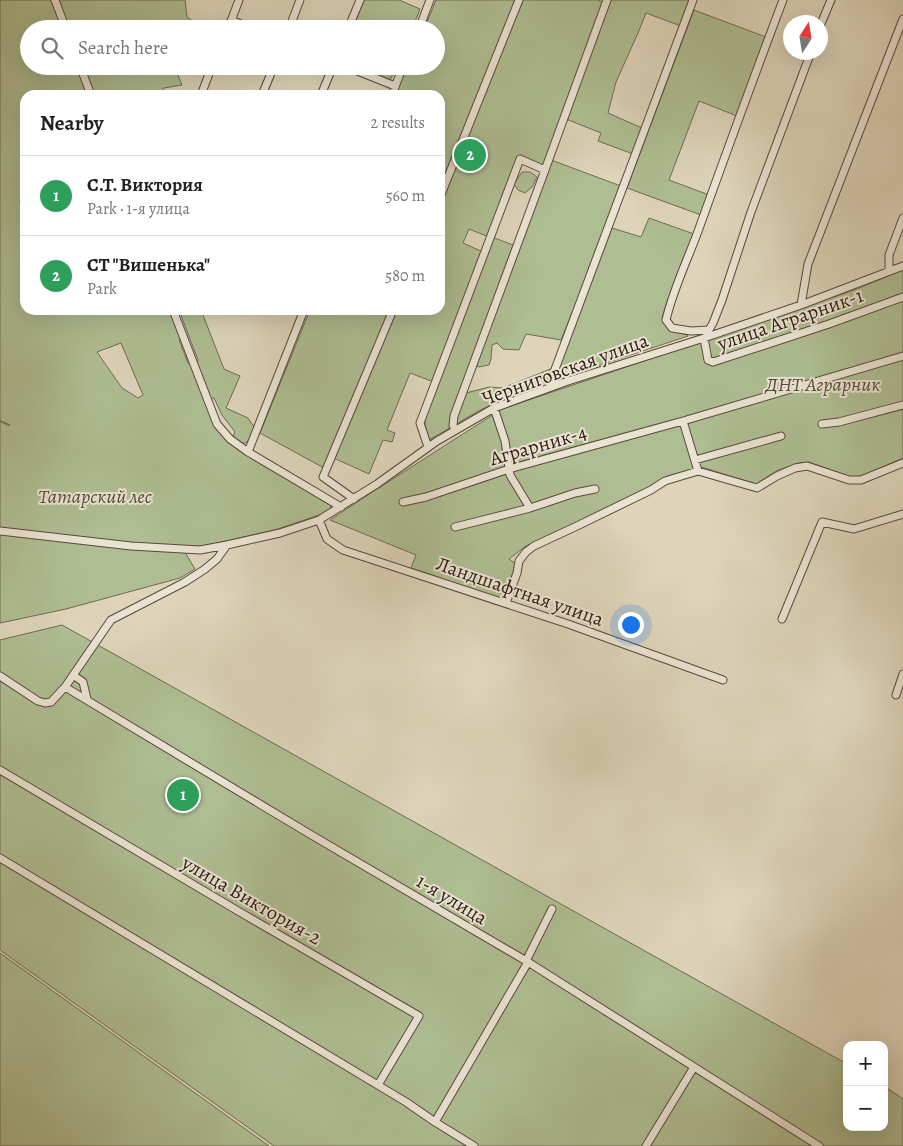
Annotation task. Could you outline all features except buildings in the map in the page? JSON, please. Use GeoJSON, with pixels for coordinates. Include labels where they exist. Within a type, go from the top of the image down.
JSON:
{"type":"FeatureCollection","features":[{"type":"Feature","properties":{"kind":"street"},"geometry":{"type":"LineString","coordinates":[[55,0],[63,20]]}},
{"type":"Feature","properties":{"kind":"street"},"geometry":{"type":"LineString","coordinates":[[231,20],[239,0]]}},
{"type":"Feature","properties":{"kind":"street"},"geometry":{"type":"LineString","coordinates":[[292,20],[300,0]]}},
{"type":"Feature","properties":{"kind":"street"},"geometry":{"type":"LineString","coordinates":[[352,20],[360,0]]}},
{"type":"Feature","properties":{"kind":"street"},"geometry":{"type":"LineString","coordinates":[[422,20],[430,0]]}},
{"type":"Feature","properties":{"kind":"street"},"geometry":{"type":"LineString","coordinates":[[445,185],[519,0]]}},
{"type":"Feature","properties":{"kind":"street"},"geometry":{"type":"LineString","coordinates":[[455,430],[454,416],[607,0]]}},
{"type":"Feature","properties":{"kind":"street"},"geometry":{"type":"LineString","coordinates":[[554,386],[554,372],[693,0]]}},
{"type":"Feature","properties":{"kind":"street"},"geometry":{"type":"LineString","coordinates":[[708,330],[691,331],[672,328],[666,320],[671,301],[783,0]]}},
{"type":"Feature","properties":{"kind":"street"},"geometry":{"type":"LineString","coordinates":[[825,15],[831,0]]}},
{"type":"Feature","properties":{"kind":"street"},"geometry":{"type":"LineString","coordinates":[[801,305],[808,264],[903,18]]}},
{"type":"Feature","properties":{"kind":"street"},"geometry":{"type":"LineString","coordinates":[[704,338],[722,300],[751,212],[808,60]]}},
{"type":"Feature","properties":{"kind":"street"},"geometry":{"type":"LineString","coordinates":[[83,75],[89,90]]}},
{"type":"Feature","properties":{"kind":"street"},"geometry":{"type":"LineString","coordinates":[[202,90],[208,75]]}},
{"type":"Feature","properties":{"kind":"street"},"geometry":{"type":"LineString","coordinates":[[264,90],[270,75]]}},
{"type":"Feature","properties":{"kind":"street"},"geometry":{"type":"LineString","coordinates":[[323,90],[329,75]]}},
{"type":"Feature","properties":{"kind":"street"},"geometry":{"type":"LineString","coordinates":[[368,75],[395,86]]}},
{"type":"Feature","properties":{"kind":"street"},"geometry":{"type":"LineString","coordinates":[[394,90],[399,75]]}},
{"type":"Feature","properties":{"kind":"street"},"geometry":{"type":"LineString","coordinates":[[428,447],[420,423],[520,159],[545,170]]}},
{"type":"Feature","properties":{"kind":"street"},"geometry":{"type":"LineString","coordinates":[[889,271],[889,255],[903,218]]}},
{"type":"Feature","properties":{"kind":"street","name":"Черниговская улица"},"geometry":{"type":"LineString","coordinates":[[0,531],[141,547],[200,550],[280,533],[319,520],[354,500],[428,447],[494,408],[554,386],[801,305],[889,271],[902,268]]}},
{"type":"Feature","properties":{"kind":"street","name":"улица Аграрник-1"},"geometry":{"type":"LineString","coordinates":[[704,338],[708,360],[713,362],[829,324],[903,297]]}},
{"type":"Feature","properties":{"kind":"street"},"geometry":{"type":"LineString","coordinates":[[175,315],[217,424],[230,439],[248,452],[341,507]]}},
{"type":"Feature","properties":{"kind":"street"},"geometry":{"type":"LineString","coordinates":[[248,452],[302,315]]}},
{"type":"Feature","properties":{"kind":"street"},"geometry":{"type":"LineString","coordinates":[[354,500],[323,477],[391,315]]}},
{"type":"Feature","properties":{"kind":"street","name":"Аграрник-4"},"geometry":{"type":"LineString","coordinates":[[403,502],[426,497],[509,469],[683,421],[903,356]]}},
{"type":"Feature","properties":{"kind":"street"},"geometry":{"type":"LineString","coordinates":[[822,424],[839,422],[903,405]]}},
{"type":"Feature","properties":{"kind":"street"},"geometry":{"type":"LineString","coordinates":[[494,408],[505,441],[510,475],[530,508]]}},
{"type":"Feature","properties":{"kind":"street"},"geometry":{"type":"LineString","coordinates":[[683,421],[698,471]]}},
{"type":"Feature","properties":{"kind":"street"},"geometry":{"type":"LineString","coordinates":[[695,460],[781,436]]}},
{"type":"Feature","properties":{"kind":"street"},"geometry":{"type":"LineString","coordinates":[[506,603],[519,562],[526,552],[534,546],[635,498],[665,481],[698,471],[757,488],[777,476],[796,468],[807,466],[849,480],[860,480],[903,462]]}},
{"type":"Feature","properties":{"kind":"street"},"geometry":{"type":"LineString","coordinates":[[456,527],[595,489]]}},
{"type":"Feature","properties":{"kind":"street"},"geometry":{"type":"LineString","coordinates":[[782,619],[822,522],[854,529],[903,514]]}},
{"type":"Feature","properties":{"kind":"street","name":"Ландшафтная улица"},"geometry":{"type":"LineString","coordinates":[[319,520],[327,539],[343,550],[568,624],[723,680]]}},
{"type":"Feature","properties":{"kind":"street"},"geometry":{"type":"LineString","coordinates":[[0,676],[38,701],[50,702],[65,686],[111,620],[185,582],[217,559],[227,545]]}},
{"type":"Feature","properties":{"kind":"street"},"geometry":{"type":"LineString","coordinates":[[896,695],[903,674]]}},
{"type":"Feature","properties":{"kind":"street"},"geometry":{"type":"LineString","coordinates":[[73,675],[83,682],[87,699]]}},
{"type":"Feature","properties":{"kind":"street","name":"1-я улица"},"geometry":{"type":"LineString","coordinates":[[65,686],[316,838],[527,962],[819,1146]]}},
{"type":"Feature","properties":{"kind":"street","name":"улица Виктория-2"},"geometry":{"type":"LineString","coordinates":[[0,770],[419,1016],[378,1085]]}},
{"type":"Feature","properties":{"kind":"street"},"geometry":{"type":"LineString","coordinates":[[0,858],[406,1102],[474,1146]]}},
{"type":"Feature","properties":{"kind":"street"},"geometry":{"type":"LineString","coordinates":[[435,1122],[527,962],[552,909]]}},
{"type":"Feature","properties":{"kind":"street"},"geometry":{"type":"LineString","coordinates":[[646,1146],[694,1067]]}},
{"type":"Feature","properties":{"kind":"green space","name":"Татарский лес"},"geometry":{"type":"Polygon","coordinates":[[[0,0],[185,0],[187,17],[191,20],[20,20],[20,75],[178,75],[182,85],[164,88],[162,90],[20,90],[20,315],[172,315],[181,337],[179,340],[188,363],[191,365],[211,418],[228,440],[236,448],[331,506],[330,510],[325,513],[278,529],[200,547],[186,546],[186,554],[195,569],[180,578],[66,609],[0,623],[0,0]],[[121,343],[97,352],[122,388],[138,398],[143,395],[121,343]]]}},
{"type":"Feature","properties":{"kind":"green space"},"geometry":{"type":"Polygon","coordinates":[[[364,0],[399,0],[420,9],[416,20],[356,20],[364,0]]]}},
{"type":"Feature","properties":{"kind":"green space"},"geometry":{"type":"Polygon","coordinates":[[[436,0],[598,0],[603,2],[543,166],[520,157],[489,237],[469,229],[463,243],[483,252],[434,382],[410,373],[387,430],[395,433],[392,442],[383,440],[369,474],[329,456],[324,468],[260,433],[308,315],[445,315],[445,90],[397,90],[403,75],[445,75],[445,20],[428,20],[436,0]]]}},
{"type":"Feature","properties":{"kind":"green space"},"geometry":{"type":"Polygon","coordinates":[[[610,0],[690,0],[681,26],[646,13],[616,82],[608,113],[642,128],[633,154],[598,141],[601,133],[566,119],[610,0]]]}},
{"type":"Feature","properties":{"kind":"green space"},"geometry":{"type":"Polygon","coordinates":[[[694,10],[766,37],[737,116],[699,101],[669,180],[709,195],[701,215],[627,188],[694,10]]]}},
{"type":"Feature","properties":{"kind":"green space"},"geometry":{"type":"Polygon","coordinates":[[[378,75],[392,75],[390,80],[378,75]]]}},
{"type":"Feature","properties":{"kind":"green space"},"geometry":{"type":"Polygon","coordinates":[[[551,160],[621,186],[561,340],[526,334],[519,350],[503,349],[497,343],[492,345],[489,365],[478,367],[476,364],[551,160]]]}},
{"type":"Feature","properties":{"kind":"green space"},"geometry":{"type":"Polygon","coordinates":[[[522,172],[530,172],[537,177],[532,187],[525,193],[518,190],[514,184],[522,172]]]}},
{"type":"Feature","properties":{"kind":"green space"},"geometry":{"type":"Polygon","coordinates":[[[649,218],[694,234],[662,318],[672,330],[688,336],[558,379],[558,366],[612,228],[641,237],[649,218]]]}},
{"type":"Feature","properties":{"kind":"green space"},"geometry":{"type":"Polygon","coordinates":[[[492,237],[513,245],[451,416],[450,428],[429,440],[425,427],[426,413],[492,237]]]}},
{"type":"Feature","properties":{"kind":"green space","name":"ДНТ Аграрник"},"geometry":{"type":"Polygon","coordinates":[[[903,270],[903,458],[860,477],[850,477],[809,462],[799,463],[778,470],[756,484],[701,467],[656,484],[599,514],[526,546],[509,559],[516,564],[513,577],[505,598],[497,599],[411,568],[416,555],[330,520],[502,409],[854,290],[903,270]]]}},
{"type":"Feature","properties":{"kind":"green space"},"geometry":{"type":"Polygon","coordinates":[[[181,315],[203,315],[224,369],[240,376],[226,408],[248,418],[254,426],[247,442],[242,443],[233,436],[235,432],[222,415],[214,398],[210,399],[196,363],[198,360],[181,315]]]}},
{"type":"Feature","properties":{"kind":"green space"},"geometry":{"type":"Polygon","coordinates":[[[553,368],[549,381],[490,405],[457,424],[457,417],[466,393],[489,387],[503,388],[553,368]]]}},
{"type":"Feature","properties":{"kind":"green space"},"geometry":{"type":"Polygon","coordinates":[[[62,625],[843,1062],[843,1131],[888,1131],[888,1089],[903,1099],[903,1146],[274,1146],[0,950],[0,640],[62,625]]]}},
{"type":"Feature","properties":{"kind":"green space"},"geometry":{"type":"Polygon","coordinates":[[[0,953],[269,1146],[0,1146],[0,953]]]}},
{"type":"Feature","properties":{"kind":"waterway"},"geometry":{"type":"LineString","coordinates":[[0,421],[9,425]]}},
{"type":"Feature","properties":{"kind":"place","name":"СТ \"Вишенька\""},"geometry":{"type":"Point","coordinates":[470,155]}},
{"type":"Feature","properties":{"kind":"place","name":"С.Т. Виктория"},"geometry":{"type":"Point","coordinates":[183,795]}}]}
